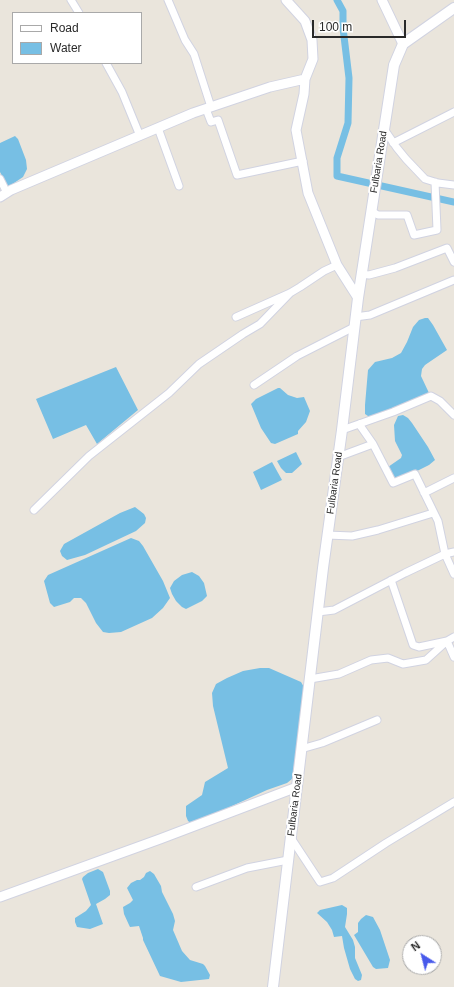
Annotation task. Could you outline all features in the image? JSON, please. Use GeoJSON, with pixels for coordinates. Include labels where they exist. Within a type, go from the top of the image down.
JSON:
{"type":"FeatureCollection","features":[{"type":"Feature","properties":{"kind":"main road"},"geometry":{"type":"LineString","coordinates":[[403,44],[454,8]]}},
{"type":"Feature","properties":{"kind":"main road","name":"Fulbaria Road"},"geometry":{"type":"LineString","coordinates":[[273,987],[298,788],[301,749],[361,274],[394,65],[403,44]]}},
{"type":"Feature","properties":{"kind":"street"},"geometry":{"type":"LineString","coordinates":[[71,0],[78,12]]}},
{"type":"Feature","properties":{"kind":"street"},"geometry":{"type":"LineString","coordinates":[[168,0],[194,54],[211,122],[218,120],[237,175],[303,162]]}},
{"type":"Feature","properties":{"kind":"street"},"geometry":{"type":"LineString","coordinates":[[286,0],[305,21],[312,40],[313,59],[305,79],[304,94],[296,130],[308,193],[337,265],[358,298]]}},
{"type":"Feature","properties":{"kind":"street"},"geometry":{"type":"LineString","coordinates":[[382,0],[403,44]]}},
{"type":"Feature","properties":{"kind":"street"},"geometry":{"type":"LineString","coordinates":[[107,64],[122,92],[140,136]]}},
{"type":"Feature","properties":{"kind":"street"},"geometry":{"type":"LineString","coordinates":[[0,180],[3,195],[208,108],[270,87],[305,79]]}},
{"type":"Feature","properties":{"kind":"street"},"geometry":{"type":"LineString","coordinates":[[393,143],[454,112]]}},
{"type":"Feature","properties":{"kind":"street"},"geometry":{"type":"LineString","coordinates":[[158,128],[179,186]]}},
{"type":"Feature","properties":{"kind":"street"},"geometry":{"type":"LineString","coordinates":[[384,129],[406,159],[425,178],[435,182],[454,185]]}},
{"type":"Feature","properties":{"kind":"street"},"geometry":{"type":"LineString","coordinates":[[371,211],[378,216],[408,214],[414,235],[437,230],[435,182]]}},
{"type":"Feature","properties":{"kind":"street"},"geometry":{"type":"LineString","coordinates":[[361,274],[369,275],[395,268],[447,248],[454,262]]}},
{"type":"Feature","properties":{"kind":"street"},"geometry":{"type":"LineString","coordinates":[[236,317],[290,293],[324,271],[337,265]]}},
{"type":"Feature","properties":{"kind":"street"},"geometry":{"type":"LineString","coordinates":[[254,385],[297,356],[355,322],[454,280]]}},
{"type":"Feature","properties":{"kind":"street"},"geometry":{"type":"LineString","coordinates":[[34,510],[89,456],[169,394],[198,364],[260,324],[290,293]]}},
{"type":"Feature","properties":{"kind":"street"},"geometry":{"type":"LineString","coordinates":[[342,430],[393,412],[431,396],[440,401],[454,414]]}},
{"type":"Feature","properties":{"kind":"street"},"geometry":{"type":"LineString","coordinates":[[359,424],[373,444],[393,483],[415,474],[438,521],[445,554],[454,574]]}},
{"type":"Feature","properties":{"kind":"street"},"geometry":{"type":"LineString","coordinates":[[338,457],[373,444]]}},
{"type":"Feature","properties":{"kind":"street"},"geometry":{"type":"LineString","coordinates":[[424,493],[454,478]]}},
{"type":"Feature","properties":{"kind":"street"},"geometry":{"type":"LineString","coordinates":[[328,535],[352,536],[378,530],[433,513]]}},
{"type":"Feature","properties":{"kind":"street"},"geometry":{"type":"LineString","coordinates":[[318,612],[334,610],[391,580],[445,554],[454,552]]}},
{"type":"Feature","properties":{"kind":"street"},"geometry":{"type":"LineString","coordinates":[[391,580],[413,645],[418,647],[447,641]]}},
{"type":"Feature","properties":{"kind":"street"},"geometry":{"type":"LineString","coordinates":[[310,679],[338,674],[370,660],[388,658],[404,664],[426,660],[447,641],[454,637]]}},
{"type":"Feature","properties":{"kind":"street"},"geometry":{"type":"LineString","coordinates":[[447,641],[454,657]]}},
{"type":"Feature","properties":{"kind":"street"},"geometry":{"type":"LineString","coordinates":[[301,749],[328,741],[377,720]]}},
{"type":"Feature","properties":{"kind":"street"},"geometry":{"type":"LineString","coordinates":[[0,896],[298,788]]}},
{"type":"Feature","properties":{"kind":"street"},"geometry":{"type":"LineString","coordinates":[[291,838],[320,882],[333,878],[386,843],[454,802]]}},
{"type":"Feature","properties":{"kind":"street"},"geometry":{"type":"LineString","coordinates":[[196,887],[247,868],[288,860]]}},
{"type":"Feature","properties":{"kind":"water"},"geometry":{"type":"Polygon","coordinates":[[[15,136],[18,139],[26,160],[27,169],[23,177],[8,187],[0,172],[0,143],[15,136]]]}},
{"type":"Feature","properties":{"kind":"water"},"geometry":{"type":"Polygon","coordinates":[[[428,318],[433,325],[447,350],[425,365],[422,369],[421,376],[429,393],[374,416],[368,416],[365,414],[365,405],[368,370],[375,362],[392,358],[401,353],[413,327],[419,320],[428,318]]]}},
{"type":"Feature","properties":{"kind":"water"},"geometry":{"type":"Polygon","coordinates":[[[116,367],[138,410],[97,444],[86,425],[53,439],[36,399],[116,367]]]}},
{"type":"Feature","properties":{"kind":"water"},"geometry":{"type":"Polygon","coordinates":[[[278,388],[288,395],[297,398],[304,397],[310,411],[306,422],[298,431],[298,434],[275,444],[271,443],[261,428],[251,404],[256,399],[278,388]]]}},
{"type":"Feature","properties":{"kind":"water"},"geometry":{"type":"Polygon","coordinates":[[[403,415],[412,423],[435,460],[429,465],[415,472],[393,481],[388,467],[401,458],[402,455],[395,441],[394,425],[398,416],[403,415]]]}},
{"type":"Feature","properties":{"kind":"water"},"geometry":{"type":"Polygon","coordinates":[[[296,452],[302,464],[292,473],[286,473],[277,461],[296,452]]]}},
{"type":"Feature","properties":{"kind":"water"},"geometry":{"type":"Polygon","coordinates":[[[272,462],[282,480],[261,490],[253,472],[272,462]]]}},
{"type":"Feature","properties":{"kind":"water"},"geometry":{"type":"Polygon","coordinates":[[[135,507],[144,514],[146,518],[145,523],[136,531],[85,555],[67,560],[62,556],[60,551],[64,544],[120,513],[135,507]]]}},
{"type":"Feature","properties":{"kind":"water"},"geometry":{"type":"Polygon","coordinates":[[[131,538],[139,541],[143,546],[163,581],[170,598],[163,608],[152,618],[121,632],[109,633],[103,632],[96,623],[86,603],[81,598],[74,598],[70,602],[54,607],[50,603],[44,581],[48,575],[131,538]]]}},
{"type":"Feature","properties":{"kind":"water"},"geometry":{"type":"Polygon","coordinates":[[[192,572],[199,576],[204,583],[207,596],[202,601],[186,609],[176,601],[170,588],[174,581],[182,575],[192,572]]]}},
{"type":"Feature","properties":{"kind":"water"},"geometry":{"type":"Polygon","coordinates":[[[269,668],[301,682],[305,689],[292,779],[287,783],[267,790],[195,823],[191,823],[188,821],[186,816],[186,806],[202,795],[205,782],[228,768],[213,706],[212,693],[216,684],[243,671],[269,668]]]}},
{"type":"Feature","properties":{"kind":"water"},"geometry":{"type":"Polygon","coordinates":[[[98,869],[103,872],[110,891],[110,895],[96,904],[103,924],[90,929],[77,927],[75,918],[86,911],[91,905],[82,879],[88,873],[98,869]]]}},
{"type":"Feature","properties":{"kind":"water"},"geometry":{"type":"Polygon","coordinates":[[[150,871],[154,874],[161,886],[162,892],[173,914],[175,921],[173,930],[182,951],[190,960],[205,966],[210,975],[209,979],[181,982],[160,976],[143,940],[139,926],[130,927],[124,914],[123,907],[133,900],[127,888],[131,883],[140,880],[150,871]]]}},
{"type":"Feature","properties":{"kind":"water"},"geometry":{"type":"Polygon","coordinates":[[[342,905],[347,908],[345,927],[353,940],[355,947],[355,958],[362,975],[361,980],[358,981],[355,979],[350,969],[342,936],[334,937],[327,922],[317,913],[320,910],[342,905]]]}},
{"type":"Feature","properties":{"kind":"water"},"geometry":{"type":"Polygon","coordinates":[[[366,915],[373,917],[380,930],[390,960],[388,968],[376,969],[373,967],[354,935],[358,932],[358,923],[366,915]]]}},
{"type":"Feature","properties":{"kind":"waterway"},"geometry":{"type":"LineString","coordinates":[[337,0],[343,11],[343,28],[349,78],[348,123],[337,158],[337,176],[454,202]]}}]}
